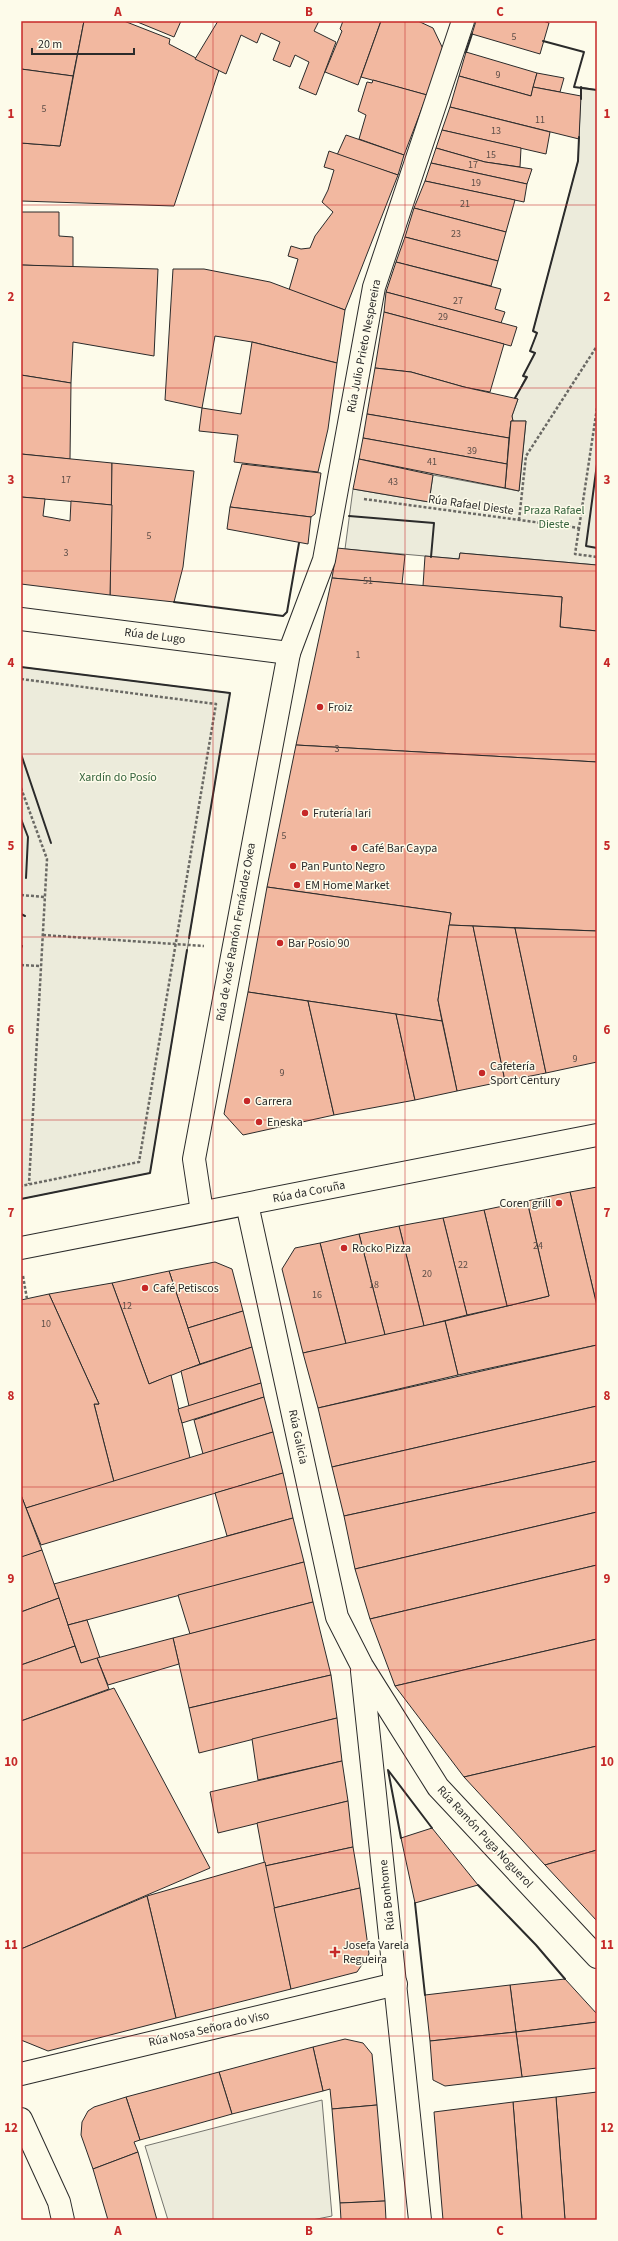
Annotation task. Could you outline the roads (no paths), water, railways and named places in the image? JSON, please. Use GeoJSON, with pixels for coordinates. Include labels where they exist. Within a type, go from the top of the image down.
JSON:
{"type":"FeatureCollection","features":[{"type":"Feature","properties":{"kind":"street","name":"Rúa Julio Prieto Nespereira"},"geometry":{"type":"LineString","coordinates":[[289,653],[324,560],[374,287],[460,22]]}},
{"type":"Feature","properties":{"kind":"street","name":"Rúa de Lugo"},"geometry":{"type":"LineString","coordinates":[[21,619],[289,653]]}},
{"type":"Feature","properties":{"kind":"street","name":"Rúa de Xosé Ramón Fernández Oxea"},"geometry":{"type":"LineString","coordinates":[[202,1212],[194,1159],[257,815],[289,653]]}},
{"type":"Feature","properties":{"kind":"street","name":"Rúa da Coruña"},"geometry":{"type":"LineString","coordinates":[[21,1248],[597,1136]]}},
{"type":"Feature","properties":{"kind":"street","name":"Rúa Galicia"},"geometry":{"type":"LineString","coordinates":[[247,1204],[338,1617],[362,1666]]}},
{"type":"Feature","properties":{"kind":"street","name":"Rúa Ramón Puga Noguerol"},"geometry":{"type":"LineString","coordinates":[[362,1666],[438,1787],[597,1957]]}},
{"type":"Feature","properties":{"kind":"street","name":"Rúa Bonhome"},"geometry":{"type":"LineString","coordinates":[[362,1666],[420,2220]]}},
{"type":"Feature","properties":{"kind":"street","name":"Rúa Nosa Señora do Viso"},"geometry":{"type":"LineString","coordinates":[[21,2074],[396,1984]]}},
{"type":"Feature","properties":{"kind":"street"},"geometry":{"type":"LineString","coordinates":[[21,2119],[59,2202],[63,2220]]}},
{"type":"Feature","properties":{"kind":"place","name":"Froiz"},"geometry":{"type":"Point","coordinates":[320,707]}},
{"type":"Feature","properties":{"kind":"place","name":"Frutería Iari"},"geometry":{"type":"Point","coordinates":[305,813]}},
{"type":"Feature","properties":{"kind":"place","name":"Café Bar Caypa"},"geometry":{"type":"Point","coordinates":[354,848]}},
{"type":"Feature","properties":{"kind":"place","name":"Pan Punto Negro"},"geometry":{"type":"Point","coordinates":[293,866]}},
{"type":"Feature","properties":{"kind":"place","name":"EM Home Market"},"geometry":{"type":"Point","coordinates":[297,885]}},
{"type":"Feature","properties":{"kind":"place","name":"Bar Posio 90"},"geometry":{"type":"Point","coordinates":[280,943]}},
{"type":"Feature","properties":{"kind":"place","name":"Cafetería Sport Century"},"geometry":{"type":"Point","coordinates":[482,1073]}},
{"type":"Feature","properties":{"kind":"place","name":"Carrera"},"geometry":{"type":"Point","coordinates":[247,1101]}},
{"type":"Feature","properties":{"kind":"place","name":"Eneska"},"geometry":{"type":"Point","coordinates":[259,1122]}},
{"type":"Feature","properties":{"kind":"place","name":"Coren grill"},"geometry":{"type":"Point","coordinates":[559,1203]}},
{"type":"Feature","properties":{"kind":"place","name":"Rocko Pizza"},"geometry":{"type":"Point","coordinates":[344,1248]}},
{"type":"Feature","properties":{"kind":"place","name":"Café Petiscos"},"geometry":{"type":"Point","coordinates":[145,1288]}},
{"type":"Feature","properties":{"kind":"place","name":"Josefa Varela Regueira"},"geometry":{"type":"Point","coordinates":[335,1952]}},
{"type":"Feature","properties":{"kind":"park label","name":"Praza Rafael Dieste"},"geometry":{"type":"Point","coordinates":[554,517]}},
{"type":"Feature","properties":{"kind":"park label","name":"Xardín do Posío"},"geometry":{"type":"Point","coordinates":[118,777]}}]}
